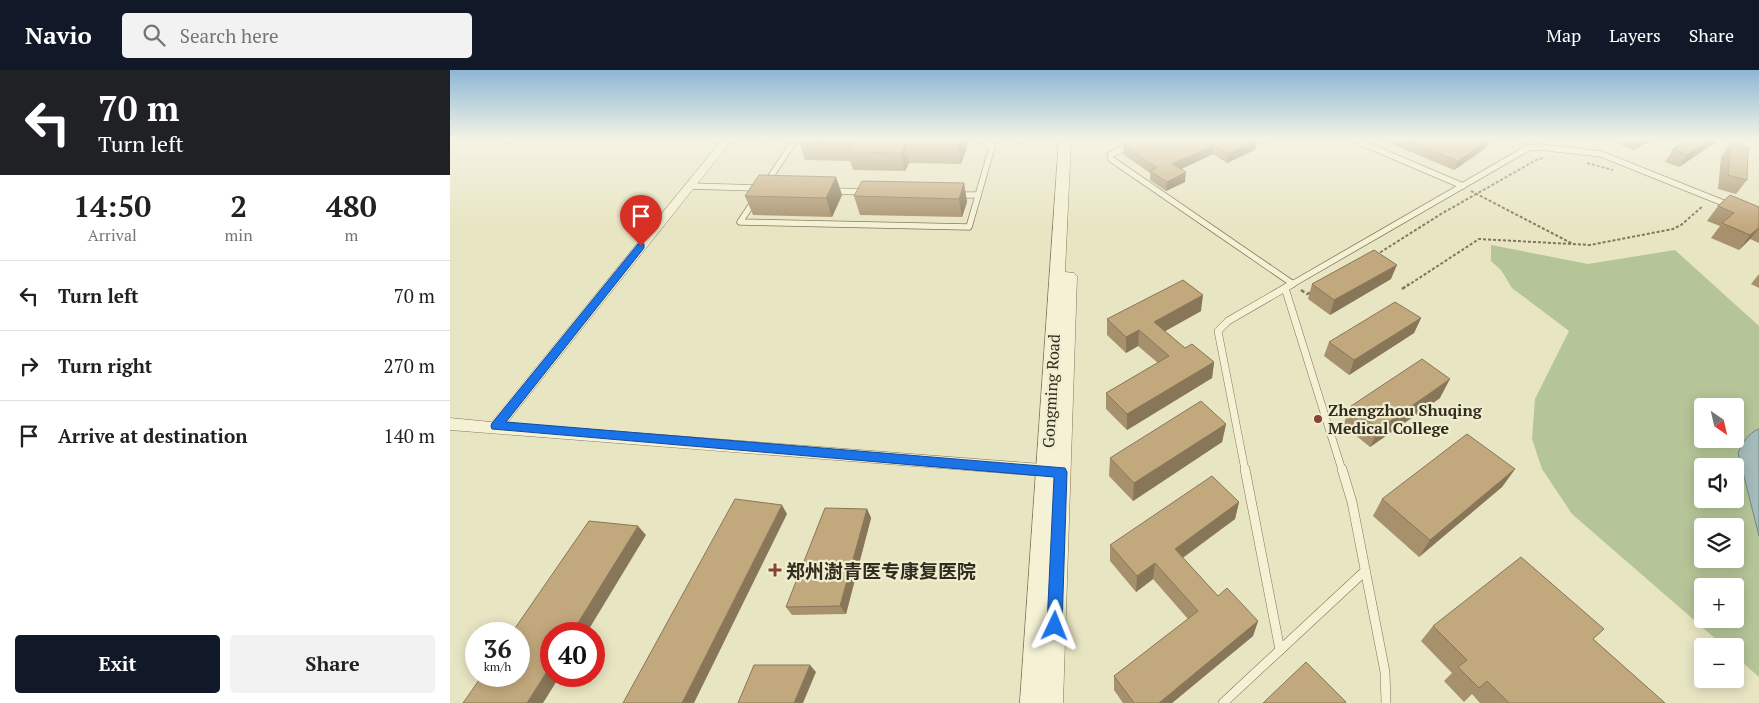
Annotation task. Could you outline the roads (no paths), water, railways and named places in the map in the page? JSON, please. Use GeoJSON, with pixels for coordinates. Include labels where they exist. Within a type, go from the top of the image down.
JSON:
{"type":"FeatureCollection","features":[{"type":"Feature","properties":{"kind":"street"},"geometry":{"type":"LineString","coordinates":[[496,426],[703,170]]}},
{"type":"Feature","properties":{"kind":"street","name":"Gongming Road"},"geometry":{"type":"LineString","coordinates":[[1052,703],[1053,471],[1064,170]]}},
{"type":"Feature","properties":{"kind":"street","name":"Gongming Road"},"geometry":{"type":"LineString","coordinates":[[1032,703],[1053,471],[1073,170]]}},
{"type":"Feature","properties":{"kind":"street"},"geometry":{"type":"LineString","coordinates":[[450,424],[496,426],[1053,471]]}},
{"type":"Feature","properties":{"kind":"lane"},"geometry":{"type":"LineString","coordinates":[[775,170],[740,222],[969,227],[985,170]]}},
{"type":"Feature","properties":{"kind":"lane"},"geometry":{"type":"LineString","coordinates":[[1126,170],[1289,286],[1352,502],[1385,672],[1386,703]]}},
{"type":"Feature","properties":{"kind":"lane"},"geometry":{"type":"LineString","coordinates":[[1424,170],[1463,186]]}},
{"type":"Feature","properties":{"kind":"lane"},"geometry":{"type":"LineString","coordinates":[[1280,650],[1218,331],[1228,321],[1491,170]]}},
{"type":"Feature","properties":{"kind":"lane"},"geometry":{"type":"LineString","coordinates":[[1642,170],[1737,208]]}},
{"type":"Feature","properties":{"kind":"lane"},"geometry":{"type":"LineString","coordinates":[[689,186],[771,189]]}},
{"type":"Feature","properties":{"kind":"lane"},"geometry":{"type":"LineString","coordinates":[[829,191],[869,192]]}},
{"type":"Feature","properties":{"kind":"lane"},"geometry":{"type":"LineString","coordinates":[[948,194],[978,195]]}},
{"type":"Feature","properties":{"kind":"lane"},"geometry":{"type":"LineString","coordinates":[[1223,703],[1365,571]]}},
{"type":"Feature","properties":{"kind":"water"},"geometry":{"type":"Polygon","coordinates":[[[1759,429],[1759,536],[1744,477],[1744,458],[1739,458],[1738,453],[1740,448],[1744,448],[1746,438],[1759,429]]]}},
{"type":"Feature","properties":{"kind":"place","name":"Zhengzhou Shuqing Medical College"},"geometry":{"type":"Point","coordinates":[1318,419]}},
{"type":"Feature","properties":{"kind":"place","name":"郑州澍青医专康复医院"},"geometry":{"type":"Point","coordinates":[775,570]}}]}
